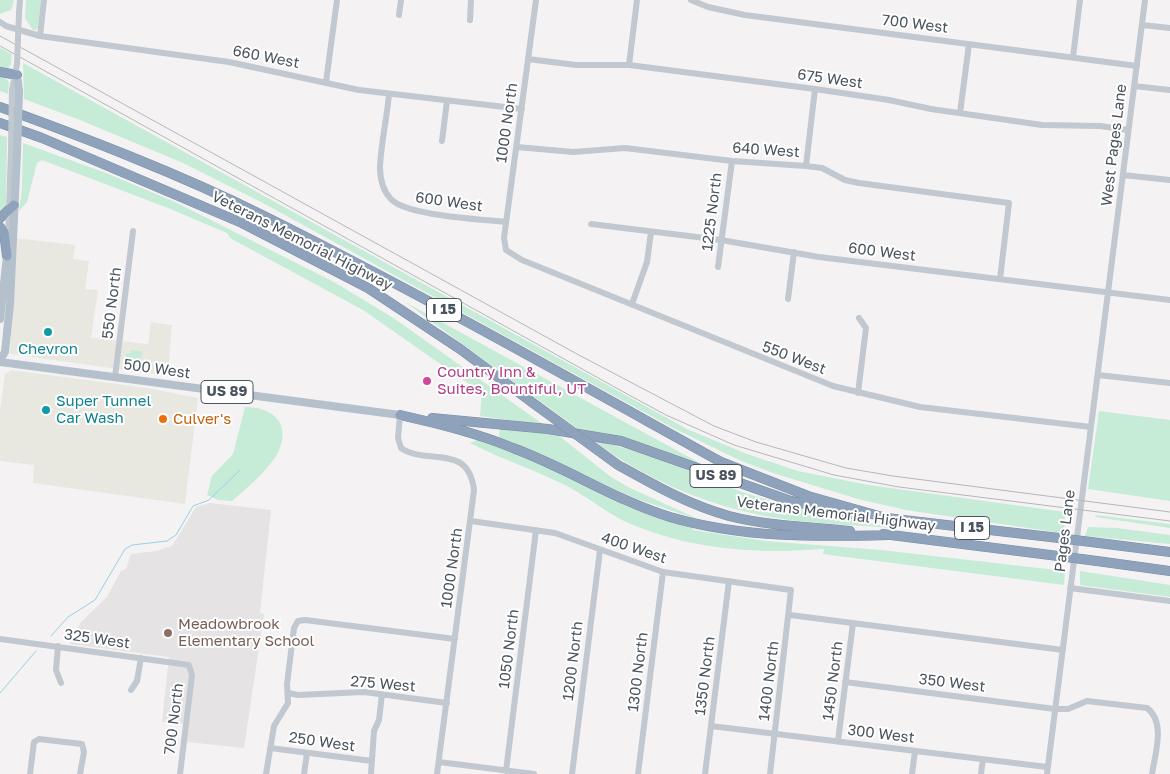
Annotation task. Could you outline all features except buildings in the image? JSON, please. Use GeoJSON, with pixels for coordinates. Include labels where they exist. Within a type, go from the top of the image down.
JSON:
{"type":"FeatureCollection","features":[{"type":"Feature","properties":{"kind":"highway"},"geometry":{"type":"LineString","coordinates":[[0,72],[17,75]]}},
{"type":"Feature","properties":{"kind":"highway","name":"Veterans Memorial Highway"},"geometry":{"type":"LineString","coordinates":[[0,106],[145,162],[261,214],[467,322],[722,462],[808,496],[886,518],[1170,552]]}},
{"type":"Feature","properties":{"kind":"highway","name":"Veterans Memorial Highway"},"geometry":{"type":"LineString","coordinates":[[0,123],[42,138],[242,223],[368,288],[460,349],[618,465],[690,502],[729,516],[760,522],[888,534],[1170,571]]}},
{"type":"Feature","properties":{"kind":"highway"},"geometry":{"type":"LineString","coordinates":[[0,218],[12,208]]}},
{"type":"Feature","properties":{"kind":"highway"},"geometry":{"type":"LineString","coordinates":[[0,227],[4,232],[7,256]]}},
{"type":"Feature","properties":{"kind":"highway","name":"US 89"},"geometry":{"type":"LineString","coordinates":[[400,415],[593,435],[646,449],[790,501],[886,518]]}},
{"type":"Feature","properties":{"kind":"highway","name":"US 89"},"geometry":{"type":"LineString","coordinates":[[400,415],[461,430],[514,448],[622,498],[668,516],[696,524],[754,533],[813,537],[888,534]]}},
{"type":"Feature","properties":{"kind":"main road"},"geometry":{"type":"LineString","coordinates":[[0,361],[4,352],[10,304],[17,75]]}},
{"type":"Feature","properties":{"kind":"main road"},"geometry":{"type":"LineString","coordinates":[[0,319],[7,256]]}},
{"type":"Feature","properties":{"kind":"main road","name":"500 West"},"geometry":{"type":"LineString","coordinates":[[0,361],[400,415]]}},
{"type":"Feature","properties":{"kind":"street"},"geometry":{"type":"LineString","coordinates":[[17,75],[20,0]]}},
{"type":"Feature","properties":{"kind":"street"},"geometry":{"type":"LineString","coordinates":[[40,36],[44,0]]}},
{"type":"Feature","properties":{"kind":"street"},"geometry":{"type":"LineString","coordinates":[[326,82],[337,0]]}},
{"type":"Feature","properties":{"kind":"street"},"geometry":{"type":"LineString","coordinates":[[399,15],[401,0]]}},
{"type":"Feature","properties":{"kind":"street"},"geometry":{"type":"LineString","coordinates":[[470,20],[471,0]]}},
{"type":"Feature","properties":{"kind":"street","name":"1000 North"},"geometry":{"type":"LineString","coordinates":[[506,250],[504,238],[536,0]]}},
{"type":"Feature","properties":{"kind":"street"},"geometry":{"type":"LineString","coordinates":[[629,65],[637,0]]}},
{"type":"Feature","properties":{"kind":"street","name":"700 West"},"geometry":{"type":"LineString","coordinates":[[692,0],[755,16],[1137,66]]}},
{"type":"Feature","properties":{"kind":"street"},"geometry":{"type":"LineString","coordinates":[[1073,57],[1080,0]]}},
{"type":"Feature","properties":{"kind":"street","name":"West Pages Lane"},"geometry":{"type":"LineString","coordinates":[[1108,292],[1145,0]]}},
{"type":"Feature","properties":{"kind":"street","name":"660 West"},"geometry":{"type":"LineString","coordinates":[[0,22],[6,26],[40,36],[229,62],[389,94],[522,109]]}},
{"type":"Feature","properties":{"kind":"street"},"geometry":{"type":"LineString","coordinates":[[1142,25],[1170,28]]}},
{"type":"Feature","properties":{"kind":"street"},"geometry":{"type":"LineString","coordinates":[[960,113],[969,44]]}},
{"type":"Feature","properties":{"kind":"street","name":"675 West"},"geometry":{"type":"LineString","coordinates":[[528,59],[576,65],[629,65],[815,89],[960,113],[1042,124],[1100,126],[1128,130]]}},
{"type":"Feature","properties":{"kind":"street"},"geometry":{"type":"LineString","coordinates":[[1134,86],[1170,90]]}},
{"type":"Feature","properties":{"kind":"street"},"geometry":{"type":"LineString","coordinates":[[806,166],[815,89]]}},
{"type":"Feature","properties":{"kind":"street","name":"600 West"},"geometry":{"type":"LineString","coordinates":[[389,94],[380,168],[382,186],[391,200],[404,208],[421,212],[506,222]]}},
{"type":"Feature","properties":{"kind":"street"},"geometry":{"type":"LineString","coordinates":[[442,141],[447,101]]}},
{"type":"Feature","properties":{"kind":"street","name":"640 West"},"geometry":{"type":"LineString","coordinates":[[517,147],[573,152],[625,148],[806,166],[822,168],[845,180],[859,183],[1009,203],[1000,279]]}},
{"type":"Feature","properties":{"kind":"street","name":"1225 North"},"geometry":{"type":"LineString","coordinates":[[718,267],[732,160]]}},
{"type":"Feature","properties":{"kind":"street"},"geometry":{"type":"LineString","coordinates":[[1124,175],[1170,180]]}},
{"type":"Feature","properties":{"kind":"street"},"geometry":{"type":"LineString","coordinates":[[7,256],[12,208]]}},
{"type":"Feature","properties":{"kind":"street","name":"600 West"},"geometry":{"type":"LineString","coordinates":[[591,224],[1170,300]]}},
{"type":"Feature","properties":{"kind":"street","name":"550 North"},"geometry":{"type":"LineString","coordinates":[[115,377],[133,231]]}},
{"type":"Feature","properties":{"kind":"street"},"geometry":{"type":"LineString","coordinates":[[632,304],[648,262],[651,232]]}},
{"type":"Feature","properties":{"kind":"street","name":"550 West"},"geometry":{"type":"LineString","coordinates":[[506,250],[522,260],[833,386],[920,407],[1091,427]]}},
{"type":"Feature","properties":{"kind":"street"},"geometry":{"type":"LineString","coordinates":[[788,299],[794,252]]}},
{"type":"Feature","properties":{"kind":"street","name":"Pages Lane"},"geometry":{"type":"LineString","coordinates":[[1047,771],[1108,292]]}},
{"type":"Feature","properties":{"kind":"street"},"geometry":{"type":"LineString","coordinates":[[858,393],[866,328],[859,318]]}},
{"type":"Feature","properties":{"kind":"street"},"geometry":{"type":"LineString","coordinates":[[1098,375],[1170,383]]}},
{"type":"Feature","properties":{"kind":"street","name":"1000 North"},"geometry":{"type":"LineString","coordinates":[[400,415],[398,438],[401,448],[409,452],[452,459],[469,473],[474,490],[438,774]]}},
{"type":"Feature","properties":{"kind":"street","name":"400 West"},"geometry":{"type":"LineString","coordinates":[[471,521],[555,533],[663,572],[791,590]]}},
{"type":"Feature","properties":{"kind":"street","name":"1050 North"},"geometry":{"type":"LineString","coordinates":[[506,770],[536,530]]}},
{"type":"Feature","properties":{"kind":"street","name":"1200 North"},"geometry":{"type":"LineString","coordinates":[[572,774],[600,550]]}},
{"type":"Feature","properties":{"kind":"street","name":"1300 North"},"geometry":{"type":"LineString","coordinates":[[638,774],[663,572]]}},
{"type":"Feature","properties":{"kind":"street","name":"1350 North"},"geometry":{"type":"LineString","coordinates":[[705,774],[729,581]]}},
{"type":"Feature","properties":{"kind":"street"},"geometry":{"type":"LineString","coordinates":[[1070,588],[1170,601]]}},
{"type":"Feature","properties":{"kind":"street","name":"1400 North"},"geometry":{"type":"LineString","coordinates":[[770,774],[790,616],[791,590]]}},
{"type":"Feature","properties":{"kind":"street"},"geometry":{"type":"LineString","coordinates":[[790,616],[1062,650]]}},
{"type":"Feature","properties":{"kind":"street"},"geometry":{"type":"LineString","coordinates":[[266,774],[274,726],[288,703],[287,684],[294,628],[298,621],[305,620],[455,639]]}},
{"type":"Feature","properties":{"kind":"street","name":"1450 North"},"geometry":{"type":"LineString","coordinates":[[838,741],[853,623]]}},
{"type":"Feature","properties":{"kind":"street","name":"325 West"},"geometry":{"type":"LineString","coordinates":[[0,639],[185,663],[190,666]]}},
{"type":"Feature","properties":{"kind":"street"},"geometry":{"type":"LineString","coordinates":[[58,646],[56,670],[61,683]]}},
{"type":"Feature","properties":{"kind":"street"},"geometry":{"type":"LineString","coordinates":[[131,690],[137,681],[141,658]]}},
{"type":"Feature","properties":{"kind":"street","name":"700 North"},"geometry":{"type":"LineString","coordinates":[[180,774],[192,675],[190,666]]}},
{"type":"Feature","properties":{"kind":"street","name":"350 West"},"geometry":{"type":"LineString","coordinates":[[845,682],[1055,709],[1068,709],[1087,701],[1149,710],[1156,717],[1158,723],[1152,774]]}},
{"type":"Feature","properties":{"kind":"street","name":"275 West"},"geometry":{"type":"LineString","coordinates":[[288,693],[298,695],[359,692],[447,703]]}},
{"type":"Feature","properties":{"kind":"street"},"geometry":{"type":"LineString","coordinates":[[371,774],[374,731],[380,717],[382,694]]}},
{"type":"Feature","properties":{"kind":"street","name":"300 West"},"geometry":{"type":"LineString","coordinates":[[711,726],[983,759],[1047,771]]}},
{"type":"Feature","properties":{"kind":"street"},"geometry":{"type":"LineString","coordinates":[[30,774],[34,742],[39,738],[82,744],[84,752],[80,774]]}},
{"type":"Feature","properties":{"kind":"street","name":"250 West"},"geometry":{"type":"LineString","coordinates":[[270,748],[372,761]]}},
{"type":"Feature","properties":{"kind":"street"},"geometry":{"type":"LineString","coordinates":[[912,774],[915,751]]}},
{"type":"Feature","properties":{"kind":"street"},"geometry":{"type":"LineString","coordinates":[[304,774],[306,753]]}},
{"type":"Feature","properties":{"kind":"street"},"geometry":{"type":"LineString","coordinates":[[981,774],[983,759]]}},
{"type":"Feature","properties":{"kind":"street"},"geometry":{"type":"LineString","coordinates":[[439,762],[534,774]]}},
{"type":"Feature","properties":{"kind":"shaded area"},"geometry":{"type":"Polygon","coordinates":[[[16,238],[75,245],[73,259],[89,261],[85,289],[98,290],[91,338],[148,344],[151,322],[172,325],[168,376],[10,354],[16,238]]]}},
{"type":"Feature","properties":{"kind":"shaded area"},"geometry":{"type":"Polygon","coordinates":[[[11,370],[147,388],[198,398],[185,504],[33,483],[34,465],[0,461],[0,411],[5,374],[11,370]]]}},
{"type":"Feature","properties":{"kind":"shaded area","name":"Meadowbrook Elementary School"},"geometry":{"type":"Polygon","coordinates":[[[210,503],[271,510],[260,613],[264,614],[244,748],[187,742],[189,725],[162,722],[169,657],[70,644],[81,622],[107,597],[121,571],[126,569],[131,554],[156,551],[172,546],[196,507],[210,503]]]}},
{"type":"Feature","properties":{"kind":"green space"},"geometry":{"type":"Polygon","coordinates":[[[0,0],[14,0],[11,10],[0,14],[0,0]]]}},
{"type":"Feature","properties":{"kind":"green space"},"geometry":{"type":"Polygon","coordinates":[[[26,0],[41,0],[36,30],[33,30],[25,18],[26,0]]]}},
{"type":"Feature","properties":{"kind":"green space"},"geometry":{"type":"Polygon","coordinates":[[[0,48],[12,54],[11,65],[7,69],[0,68],[0,48]]]}},
{"type":"Feature","properties":{"kind":"green space"},"geometry":{"type":"Polygon","coordinates":[[[23,63],[687,429],[747,454],[798,471],[868,485],[1065,512],[1065,525],[1062,533],[906,510],[858,499],[773,473],[739,460],[673,428],[263,203],[183,163],[24,99],[23,63]]]}},
{"type":"Feature","properties":{"kind":"green space"},"geometry":{"type":"Polygon","coordinates":[[[0,77],[5,78],[9,82],[8,94],[0,91],[0,77]]]}},
{"type":"Feature","properties":{"kind":"green space"},"geometry":{"type":"Polygon","coordinates":[[[0,135],[7,137],[6,208],[0,213],[0,135]]]}},
{"type":"Feature","properties":{"kind":"green space"},"geometry":{"type":"Polygon","coordinates":[[[23,143],[106,173],[175,202],[334,282],[395,319],[544,425],[480,416],[482,393],[363,310],[230,238],[227,233],[168,208],[42,160],[37,163],[27,202],[19,211],[22,189],[23,143]]]}},
{"type":"Feature","properties":{"kind":"green space"},"geometry":{"type":"Polygon","coordinates":[[[405,302],[696,461],[698,465],[629,439],[578,429],[405,302]]]}},
{"type":"Feature","properties":{"kind":"green space"},"geometry":{"type":"Polygon","coordinates":[[[131,350],[142,351],[141,361],[138,361],[137,366],[129,366],[125,360],[126,353],[130,353],[131,350]]]}},
{"type":"Feature","properties":{"kind":"green space"},"geometry":{"type":"Polygon","coordinates":[[[245,407],[256,408],[273,415],[282,428],[281,446],[267,468],[238,496],[232,501],[218,500],[207,495],[212,476],[233,454],[245,407]]]}},
{"type":"Feature","properties":{"kind":"green space"},"geometry":{"type":"Polygon","coordinates":[[[1099,411],[1170,420],[1170,501],[1088,489],[1099,411]]]}},
{"type":"Feature","properties":{"kind":"green space"},"geometry":{"type":"Polygon","coordinates":[[[500,428],[558,435],[611,477],[628,487],[700,520],[637,499],[499,437],[500,428]]]}},
{"type":"Feature","properties":{"kind":"green space"},"geometry":{"type":"Polygon","coordinates":[[[591,439],[646,454],[742,492],[790,507],[893,528],[797,521],[731,508],[682,491],[659,480],[635,468],[591,439]]]}},
{"type":"Feature","properties":{"kind":"green space"},"geometry":{"type":"Polygon","coordinates":[[[477,440],[505,448],[532,459],[637,509],[692,527],[693,530],[765,541],[881,550],[1065,571],[1064,585],[823,554],[824,549],[746,550],[696,544],[671,538],[622,520],[567,486],[470,443],[477,440]]]}},
{"type":"Feature","properties":{"kind":"green space"},"geometry":{"type":"Polygon","coordinates":[[[1096,515],[1170,524],[1170,528],[1095,517],[1096,515]]]}},
{"type":"Feature","properties":{"kind":"green space"},"geometry":{"type":"Polygon","coordinates":[[[1088,527],[1117,528],[1170,535],[1170,544],[1085,536],[1088,527]]]}},
{"type":"Feature","properties":{"kind":"green space"},"geometry":{"type":"Polygon","coordinates":[[[1080,571],[1170,585],[1170,597],[1080,585],[1080,571]]]}},
{"type":"Feature","properties":{"kind":"waterway"},"geometry":{"type":"LineString","coordinates":[[51,636],[68,617],[95,600],[125,549],[132,545],[167,541],[176,535],[193,506],[209,500],[240,470]]}},
{"type":"Feature","properties":{"kind":"waterway"},"geometry":{"type":"LineString","coordinates":[[0,693],[36,651]]}},
{"type":"Feature","properties":{"kind":"railway"},"geometry":{"type":"LineString","coordinates":[[0,36],[577,354],[714,426],[756,442],[846,468],[893,476],[1170,512]]}},
{"type":"Feature","properties":{"kind":"railway"},"geometry":{"type":"LineString","coordinates":[[0,46],[629,395],[666,415],[734,445],[834,475],[899,487],[1170,521]]}},
{"type":"Feature","properties":{"kind":"place","name":"Chevron"},"geometry":{"type":"Point","coordinates":[48,332]}},
{"type":"Feature","properties":{"kind":"place","name":"Country Inn & Suites, Bountiful, UT"},"geometry":{"type":"Point","coordinates":[427,381]}},
{"type":"Feature","properties":{"kind":"place","name":"Super Tunnel Car Wash"},"geometry":{"type":"Point","coordinates":[46,410]}},
{"type":"Feature","properties":{"kind":"place","name":"Culver's"},"geometry":{"type":"Point","coordinates":[163,419]}},
{"type":"Feature","properties":{"kind":"place","name":"Meadowbrook Elementary School"},"geometry":{"type":"Point","coordinates":[168,633]}}]}
